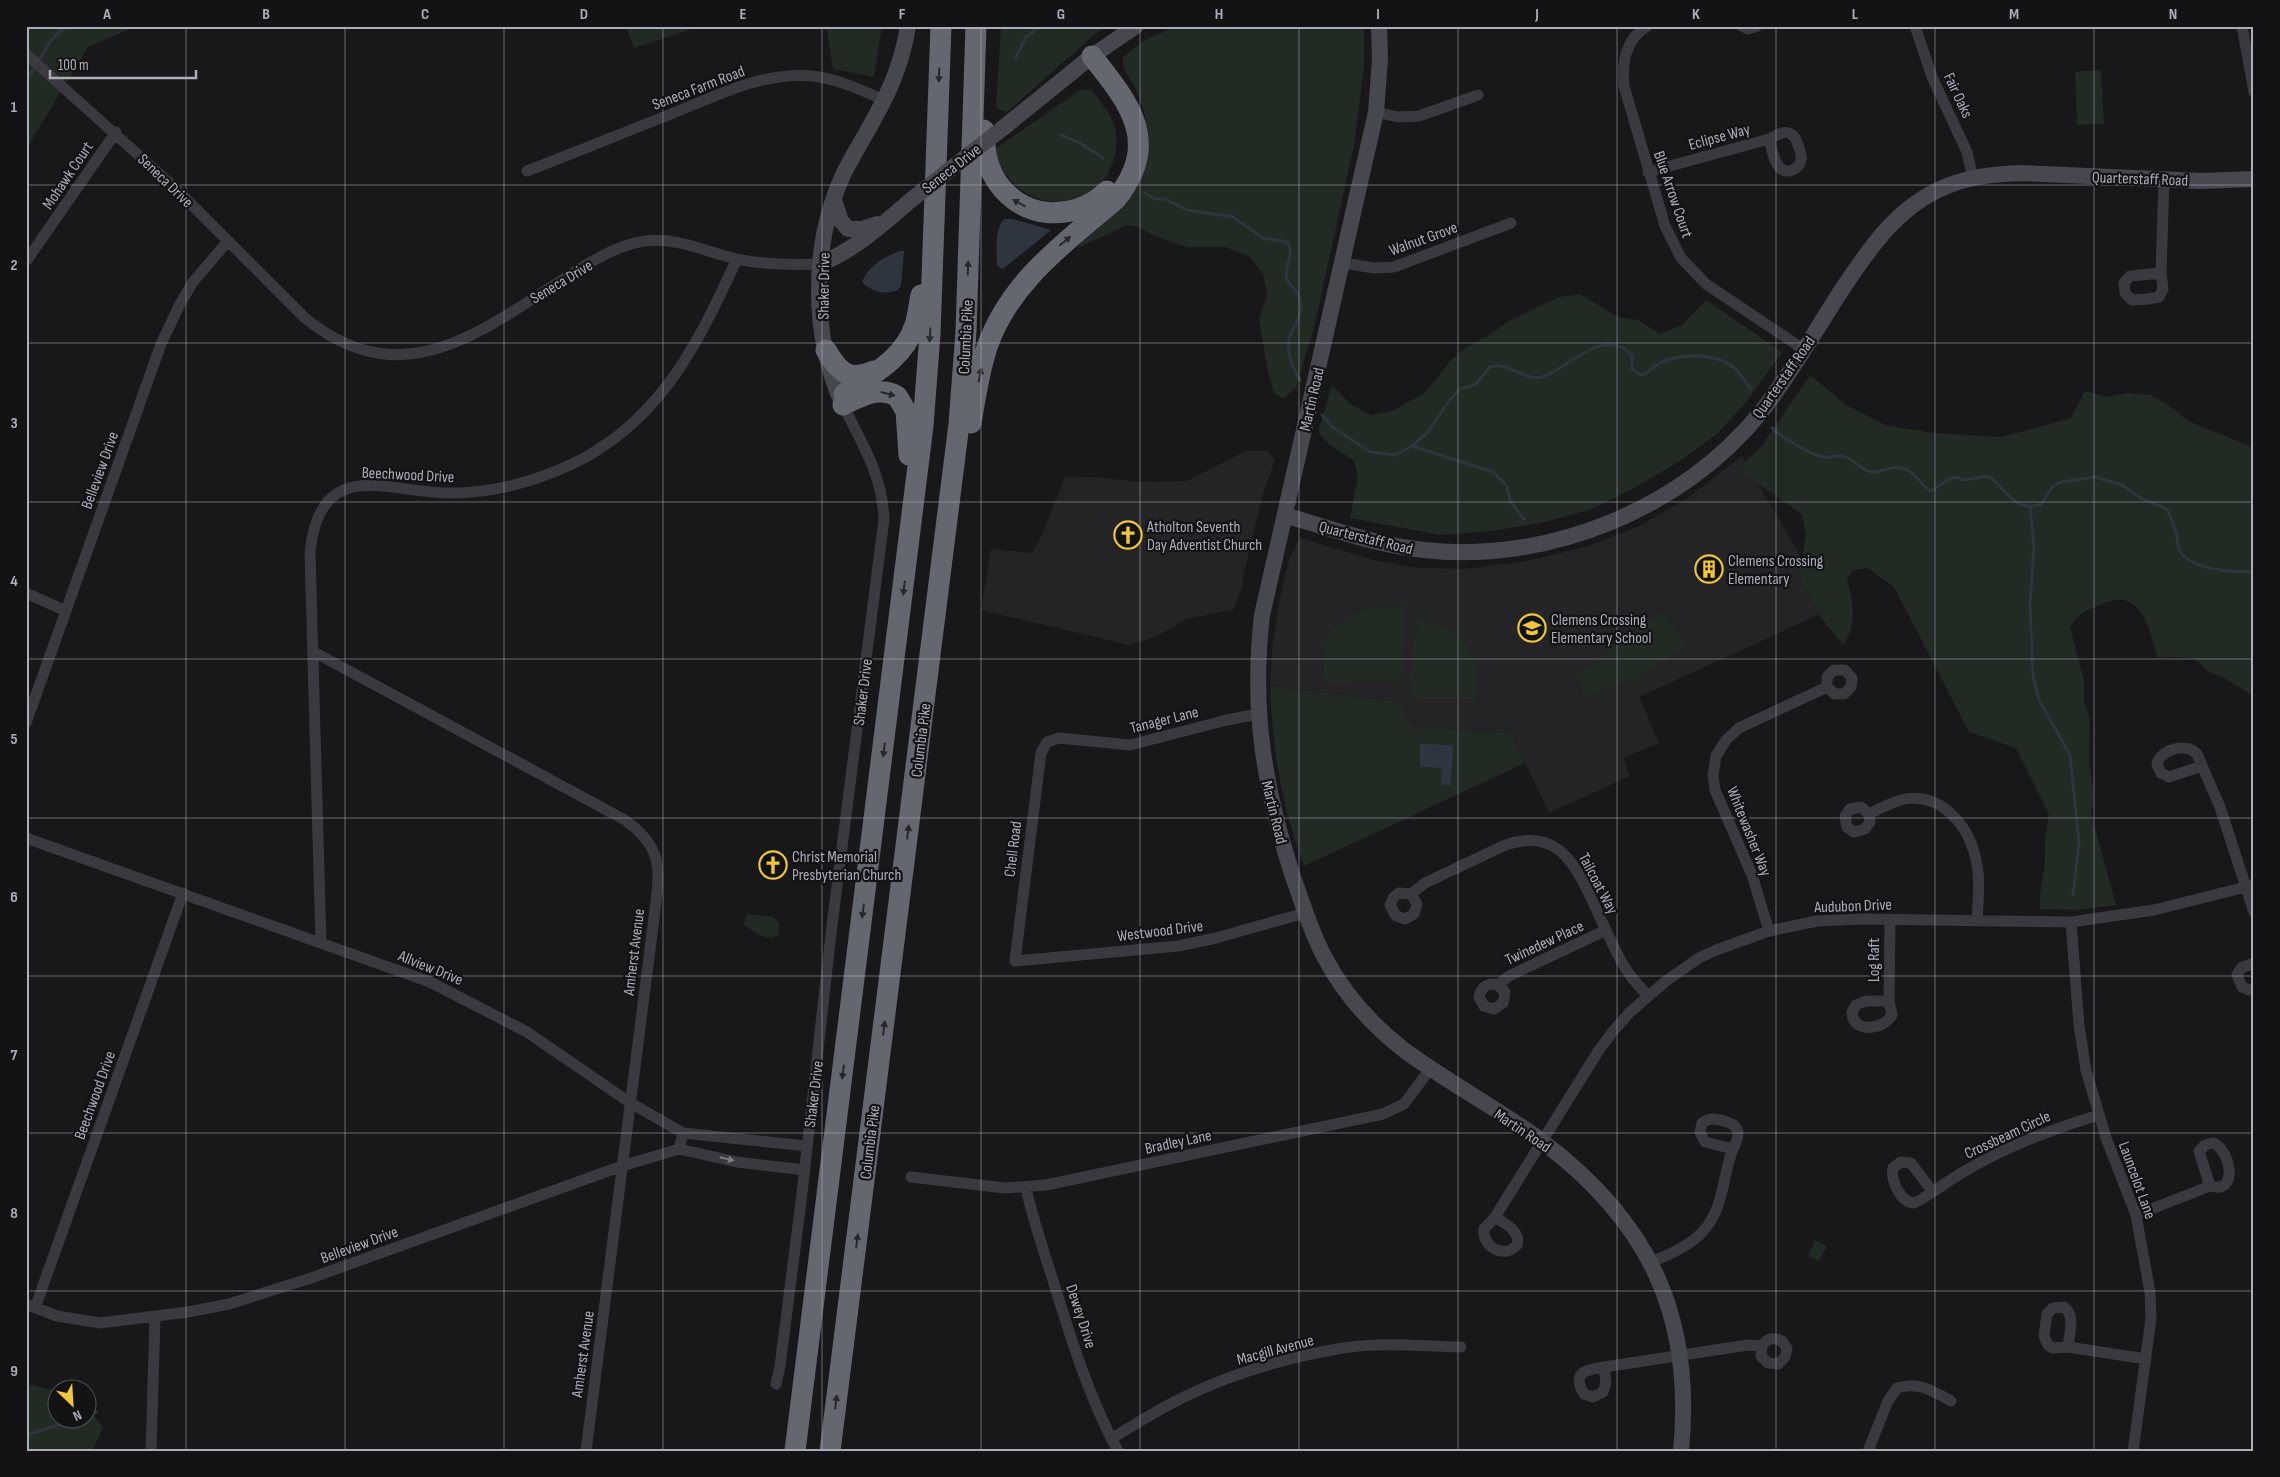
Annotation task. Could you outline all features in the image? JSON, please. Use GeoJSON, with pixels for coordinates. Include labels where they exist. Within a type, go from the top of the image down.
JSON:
{"type":"FeatureCollection","features":[{"type":"Feature","properties":{"kind":"highway"},"geometry":{"type":"LineString","coordinates":[[795,1451],[924,426],[934,233],[941,26]]}},
{"type":"Feature","properties":{"kind":"highway"},"geometry":{"type":"LineString","coordinates":[[977,26],[985,154],[992,174],[999,186],[1018,204],[1054,213],[1076,210],[1099,199],[1115,181],[1120,172],[1126,150],[1122,120],[1087,60]]}},
{"type":"Feature","properties":{"kind":"highway","name":"Columbia Pike"},"geometry":{"type":"LineString","coordinates":[[830,1451],[959,424],[966,331],[977,26]]}},
{"type":"Feature","properties":{"kind":"highway"},"geometry":{"type":"LineString","coordinates":[[938,595],[981,368],[996,324],[1016,292],[1046,258],[1116,199],[1124,189],[1135,165],[1138,140],[1131,110],[1121,92],[1087,60]]}},
{"type":"Feature","properties":{"kind":"highway"},"geometry":{"type":"LineString","coordinates":[[841,401],[883,367],[905,345],[915,325],[934,233]]}},
{"type":"Feature","properties":{"kind":"highway"},"geometry":{"type":"LineString","coordinates":[[826,350],[840,371],[847,374],[863,376],[883,367]]}},
{"type":"Feature","properties":{"kind":"highway"},"geometry":{"type":"LineString","coordinates":[[841,401],[870,392],[882,392],[897,396],[903,403],[908,422],[910,540]]}},
{"type":"Feature","properties":{"kind":"street","name":"Shaker Drive"},"geometry":{"type":"LineString","coordinates":[[776,1384],[780,1366],[805,1170],[832,925],[884,519],[882,491],[876,474],[841,401],[826,350],[820,315],[820,264],[834,199],[855,152],[894,79],[908,26]]}},
{"type":"Feature","properties":{"kind":"street","name":"Seneca Drive"},"geometry":{"type":"LineString","coordinates":[[30,58],[116,132],[305,318],[323,333],[340,342],[360,349],[381,354],[401,355],[440,348],[471,336],[588,264],[627,246],[644,241],[677,242],[701,247],[737,259],[784,264],[820,264],[837,257],[886,221],[1087,60],[1136,26]]}},
{"type":"Feature","properties":{"kind":"street","name":"Martin Road"},"geometry":{"type":"LineString","coordinates":[[1379,26],[1380,67],[1376,112],[1262,615],[1257,663],[1258,714],[1265,773],[1273,810],[1305,913],[1325,960],[1354,1002],[1386,1036],[1430,1069],[1541,1140],[1594,1184],[1609,1200],[1633,1233],[1650,1263],[1670,1312],[1680,1354],[1684,1391],[1681,1451]]}},
{"type":"Feature","properties":{"kind":"street","name":"Blue Arrow Court"},"geometry":{"type":"LineString","coordinates":[[1647,26],[1635,36],[1626,52],[1623,73],[1624,86],[1648,172],[1671,242],[1692,271],[1725,299],[1803,349]]}},
{"type":"Feature","properties":{"kind":"street"},"geometry":{"type":"LineString","coordinates":[[1742,26],[1748,30],[1757,26]]}},
{"type":"Feature","properties":{"kind":"street","name":"Fair Oaks"},"geometry":{"type":"LineString","coordinates":[[1916,26],[1932,77],[1967,152],[1972,178]]}},
{"type":"Feature","properties":{"kind":"street"},"geometry":{"type":"LineString","coordinates":[[2242,26],[2254,92]]}},
{"type":"Feature","properties":{"kind":"street","name":"Seneca Farm Road"},"geometry":{"type":"LineString","coordinates":[[527,171],[735,89],[773,77],[812,76],[828,79],[859,88],[884,100]]}},
{"type":"Feature","properties":{"kind":"street"},"geometry":{"type":"LineString","coordinates":[[1376,112],[1398,117],[1419,116],[1478,95]]}},
{"type":"Feature","properties":{"kind":"street","name":"Mohawk Court"},"geometry":{"type":"LineString","coordinates":[[27,260],[116,132]]}},
{"type":"Feature","properties":{"kind":"street","name":"Eclipse Way"},"geometry":{"type":"LineString","coordinates":[[1648,172],[1769,139]]}},
{"type":"Feature","properties":{"kind":"street","name":"Quarterstaff Road"},"geometry":{"type":"LineString","coordinates":[[1285,515],[1397,547],[1427,551],[1492,551],[1540,544],[1581,533],[1629,513],[1664,495],[1714,460],[1738,437],[1761,412],[1874,240],[1897,216],[1932,193],[1972,178],[1995,174],[2022,173],[2164,180],[2254,179]]}},
{"type":"Feature","properties":{"kind":"street"},"geometry":{"type":"LineString","coordinates":[[2161,273],[2164,180]]}},
{"type":"Feature","properties":{"kind":"street"},"geometry":{"type":"LineString","coordinates":[[834,199],[840,222],[848,229],[862,229],[886,221]]}},
{"type":"Feature","properties":{"kind":"street","name":"Walnut Grove"},"geometry":{"type":"LineString","coordinates":[[1343,263],[1374,268],[1394,267],[1511,223]]}},
{"type":"Feature","properties":{"kind":"street","name":"Belleview Drive"},"geometry":{"type":"LineString","coordinates":[[26,723],[170,322],[193,282],[228,241]]}},
{"type":"Feature","properties":{"kind":"street","name":"Beechwood Drive"},"geometry":{"type":"LineString","coordinates":[[321,943],[311,542],[320,512],[332,497],[361,485],[376,485],[434,493],[477,492],[497,489],[543,476],[586,457],[643,415],[675,378],[704,329],[737,259]]}},
{"type":"Feature","properties":{"kind":"street"},"geometry":{"type":"LineString","coordinates":[[26,593],[66,611]]}},
{"type":"Feature","properties":{"kind":"street","name":"Amherst Avenue"},"geometry":{"type":"LineString","coordinates":[[314,652],[625,820],[646,838],[656,853],[657,886],[629,1102],[620,1193],[586,1451]]}},
{"type":"Feature","properties":{"kind":"street","name":"Whitewasher Way"},"geometry":{"type":"LineString","coordinates":[[1769,930],[1752,876],[1715,790],[1713,774],[1716,756],[1726,740],[1739,728],[1827,687]]}},
{"type":"Feature","properties":{"kind":"street","name":"Tanager Lane"},"geometry":{"type":"LineString","coordinates":[[1047,742],[1059,738],[1130,745],[1258,714]]}},
{"type":"Feature","properties":{"kind":"street","name":"Chell Road"},"geometry":{"type":"LineString","coordinates":[[1015,961],[1041,753],[1047,742]]}},
{"type":"Feature","properties":{"kind":"street"},"geometry":{"type":"LineString","coordinates":[[2202,766],[2250,886],[2254,912]]}},
{"type":"Feature","properties":{"kind":"street"},"geometry":{"type":"LineString","coordinates":[[1869,814],[1895,802],[1912,799],[1935,802],[1955,817],[1963,828],[1975,856],[1979,878],[1977,921]]}},
{"type":"Feature","properties":{"kind":"street","name":"Allview Drive"},"geometry":{"type":"LineString","coordinates":[[26,838],[430,982],[497,1015],[535,1037],[629,1102],[683,1133],[807,1146]]}},
{"type":"Feature","properties":{"kind":"street","name":"Tailcoat Way"},"geometry":{"type":"LineString","coordinates":[[1411,894],[1425,883],[1503,846],[1515,842],[1536,840],[1554,846],[1574,864],[1626,970],[1648,996]]}},
{"type":"Feature","properties":{"kind":"street","name":"Audubon Drive"},"geometry":{"type":"LineString","coordinates":[[1495,1217],[1598,1050],[1625,1018],[1648,996],[1699,958],[1742,939],[1769,930],[1838,919],[2071,922],[2154,910],[2250,886]]}},
{"type":"Feature","properties":{"kind":"street","name":"Beechwood Drive"},"geometry":{"type":"LineString","coordinates":[[31,1306],[183,893]]}},
{"type":"Feature","properties":{"kind":"street","name":"Westwood Drive"},"geometry":{"type":"LineString","coordinates":[[1015,961],[1178,946],[1216,938],[1305,913]]}},
{"type":"Feature","properties":{"kind":"street","name":"Log Raft"},"geometry":{"type":"LineString","coordinates":[[1889,1001],[1890,920]]}},
{"type":"Feature","properties":{"kind":"street","name":"Launcelot Lane"},"geometry":{"type":"LineString","coordinates":[[2071,922],[2082,1050],[2098,1115],[2136,1215],[2150,1292],[2151,1319],[2134,1451]]}},
{"type":"Feature","properties":{"kind":"street","name":"Twinedew Place"},"geometry":{"type":"LineString","coordinates":[[1498,985],[1509,976],[1606,930]]}},
{"type":"Feature","properties":{"kind":"street"},"geometry":{"type":"LineString","coordinates":[[2254,963],[2241,968],[2237,975],[2237,980],[2242,987],[2250,990],[2254,988]]}},
{"type":"Feature","properties":{"kind":"street","name":"Bradley Lane"},"geometry":{"type":"LineString","coordinates":[[912,1177],[1006,1188],[1026,1188],[1384,1114],[1404,1104],[1430,1069]]}},
{"type":"Feature","properties":{"kind":"street","name":"Crossbeam Circle"},"geometry":{"type":"LineString","coordinates":[[1932,1191],[1997,1153],[2053,1130],[2098,1115]]}},
{"type":"Feature","properties":{"kind":"street"},"geometry":{"type":"LineString","coordinates":[[683,1133],[679,1149],[737,1162],[805,1170]]}},
{"type":"Feature","properties":{"kind":"street","name":"Belleview Drive"},"geometry":{"type":"LineString","coordinates":[[31,1306],[57,1316],[86,1322],[124,1321],[188,1312],[262,1294],[622,1166],[679,1149]]}},
{"type":"Feature","properties":{"kind":"street"},"geometry":{"type":"LineString","coordinates":[[1650,1263],[1688,1244],[1706,1228],[1713,1218],[1722,1193],[1733,1149]]}},
{"type":"Feature","properties":{"kind":"street"},"geometry":{"type":"LineString","coordinates":[[2136,1215],[2210,1186]]}},
{"type":"Feature","properties":{"kind":"street","name":"Dewey Drive"},"geometry":{"type":"LineString","coordinates":[[1026,1188],[1030,1208],[1064,1314],[1097,1408],[1118,1451]]}},
{"type":"Feature","properties":{"kind":"street"},"geometry":{"type":"LineString","coordinates":[[151,1451],[155,1317]]}},
{"type":"Feature","properties":{"kind":"street"},"geometry":{"type":"LineString","coordinates":[[1604,1367],[1680,1354],[1748,1345],[1762,1346]]}},
{"type":"Feature","properties":{"kind":"street","name":"Macgill Avenue"},"geometry":{"type":"LineString","coordinates":[[1111,1439],[1174,1402],[1205,1387],[1280,1363],[1344,1348],[1379,1346],[1461,1347]]}},
{"type":"Feature","properties":{"kind":"street"},"geometry":{"type":"LineString","coordinates":[[2068,1347],[2146,1359]]}},
{"type":"Feature","properties":{"kind":"street"},"geometry":{"type":"LineString","coordinates":[[1868,1451],[1888,1401],[1897,1388],[1915,1385],[1936,1392],[1951,1401]]}},
{"type":"Feature","properties":{"kind":"shaded area"},"geometry":{"type":"Polygon","coordinates":[[[26,26],[136,26],[88,47],[26,149],[26,26]]]}},
{"type":"Feature","properties":{"kind":"shaded area"},"geometry":{"type":"Polygon","coordinates":[[[626,26],[701,26],[634,48],[626,26]]]}},
{"type":"Feature","properties":{"kind":"shaded area"},"geometry":{"type":"Polygon","coordinates":[[[826,26],[882,26],[874,77],[833,69],[826,26]]]}},
{"type":"Feature","properties":{"kind":"shaded area"},"geometry":{"type":"Polygon","coordinates":[[[1001,26],[1104,26],[1007,112],[996,108],[1001,26]]]}},
{"type":"Feature","properties":{"kind":"shaded area"},"geometry":{"type":"Polygon","coordinates":[[[1179,26],[1364,26],[1364,68],[1354,145],[1314,328],[1296,387],[1283,399],[1274,392],[1268,372],[1259,320],[1267,295],[1263,274],[1249,256],[1225,247],[1187,247],[1154,236],[1139,227],[1127,225],[1078,248],[1084,236],[1091,228],[1120,207],[1132,195],[1137,188],[1146,162],[1146,122],[1139,96],[1124,68],[1123,57],[1148,38],[1179,26]]]}},
{"type":"Feature","properties":{"kind":"shaded area"},"geometry":{"type":"Polygon","coordinates":[[[2101,70],[2104,124],[2077,125],[2075,72],[2101,70]]]}},
{"type":"Feature","properties":{"kind":"shaded area"},"geometry":{"type":"Polygon","coordinates":[[[1080,90],[1091,90],[1110,115],[1116,141],[1115,157],[1111,167],[1102,182],[1090,193],[1075,200],[1059,202],[1043,200],[1028,194],[1014,184],[1003,170],[996,158],[995,149],[1080,90]]]}},
{"type":"Feature","properties":{"kind":"shaded area"},"geometry":{"type":"Polygon","coordinates":[[[1004,219],[1013,219],[1051,230],[1003,269],[997,266],[997,235],[1004,219]]]}},
{"type":"Feature","properties":{"kind":"shaded area"},"geometry":{"type":"Polygon","coordinates":[[[900,251],[904,251],[901,285],[898,290],[879,292],[862,282],[873,266],[900,251]]]}},
{"type":"Feature","properties":{"kind":"shaded area"},"geometry":{"type":"Polygon","coordinates":[[[1580,294],[1618,317],[1638,320],[1660,334],[1682,325],[1706,300],[1782,352],[1748,400],[1718,433],[1680,461],[1636,487],[1589,510],[1541,523],[1492,531],[1440,535],[1350,518],[1358,476],[1354,461],[1329,444],[1318,432],[1332,385],[1350,404],[1371,415],[1392,411],[1426,392],[1450,361],[1468,346],[1488,336],[1507,322],[1559,297],[1580,294]]]}},
{"type":"Feature","properties":{"kind":"shaded area"},"geometry":{"type":"Polygon","coordinates":[[[1810,375],[1846,405],[1885,425],[1934,433],[2002,437],[2071,418],[2085,391],[2107,397],[2127,393],[2150,395],[2167,404],[2188,421],[2254,448],[2254,696],[2222,677],[2211,673],[2193,658],[2157,657],[2141,613],[2134,605],[2125,601],[2114,600],[2086,611],[2076,619],[2070,628],[2084,680],[2084,701],[2090,721],[2089,761],[2094,797],[2091,813],[2116,905],[2075,910],[2040,909],[2040,894],[2045,863],[2045,838],[2049,814],[2016,748],[1969,732],[1894,587],[1868,568],[1853,570],[1847,580],[1853,605],[1851,630],[1843,645],[1822,619],[1803,584],[1800,569],[1806,535],[1802,514],[1737,469],[1761,447],[1810,375]]]}},
{"type":"Feature","properties":{"kind":"shaded area"},"geometry":{"type":"Polygon","coordinates":[[[1246,451],[1268,451],[1275,460],[1263,493],[1242,588],[1233,610],[1186,619],[1158,636],[1129,645],[981,610],[991,549],[1032,553],[1041,537],[1065,477],[1106,478],[1139,482],[1187,481],[1246,451]]]}},
{"type":"Feature","properties":{"kind":"shaded area","name":"Clemens Crossing Elementary School"},"geometry":{"type":"Polygon","coordinates":[[[1742,456],[1831,609],[1639,697],[1659,743],[1623,758],[1630,776],[1549,813],[1511,733],[1411,726],[1398,702],[1270,686],[1273,640],[1282,587],[1289,560],[1300,538],[1378,561],[1409,567],[1463,569],[1528,561],[1589,546],[1637,527],[1685,500],[1742,456]]]}},
{"type":"Feature","properties":{"kind":"shaded area"},"geometry":{"type":"Polygon","coordinates":[[[1382,605],[1405,606],[1405,646],[1402,676],[1395,683],[1325,682],[1325,650],[1328,638],[1334,629],[1341,621],[1352,615],[1382,605]]]}},
{"type":"Feature","properties":{"kind":"shaded area"},"geometry":{"type":"Polygon","coordinates":[[[1662,612],[1685,645],[1631,683],[1628,679],[1587,699],[1575,673],[1596,664],[1608,651],[1662,612]]]}},
{"type":"Feature","properties":{"kind":"shaded area"},"geometry":{"type":"Polygon","coordinates":[[[1418,620],[1448,628],[1459,635],[1467,644],[1475,668],[1474,699],[1417,699],[1408,690],[1418,620]]]}},
{"type":"Feature","properties":{"kind":"shaded area"},"geometry":{"type":"Polygon","coordinates":[[[1270,686],[1398,702],[1412,726],[1511,733],[1525,763],[1304,866],[1284,800],[1273,732],[1270,686]]]}},
{"type":"Feature","properties":{"kind":"shaded area"},"geometry":{"type":"Polygon","coordinates":[[[1420,744],[1453,745],[1451,785],[1441,785],[1442,768],[1420,767],[1420,744]]]}},
{"type":"Feature","properties":{"kind":"shaded area"},"geometry":{"type":"Polygon","coordinates":[[[746,914],[773,917],[779,923],[778,935],[772,938],[761,936],[744,925],[746,914]]]}},
{"type":"Feature","properties":{"kind":"shaded area"},"geometry":{"type":"Polygon","coordinates":[[[1815,1240],[1827,1246],[1819,1261],[1808,1256],[1815,1240]]]}},
{"type":"Feature","properties":{"kind":"shaded area"},"geometry":{"type":"Polygon","coordinates":[[[26,1384],[48,1389],[48,1430],[98,1430],[98,1421],[103,1428],[92,1451],[26,1451],[26,1384]]]}},
{"type":"Feature","properties":{"kind":"waterway"},"geometry":{"type":"LineString","coordinates":[[38,62],[53,38],[67,26]]}},
{"type":"Feature","properties":{"kind":"waterway"},"geometry":{"type":"LineString","coordinates":[[1015,59],[1026,37],[1040,26]]}},
{"type":"Feature","properties":{"kind":"waterway"},"geometry":{"type":"LineString","coordinates":[[26,81],[35,67]]}},
{"type":"Feature","properties":{"kind":"waterway"},"geometry":{"type":"LineString","coordinates":[[1061,135],[1080,143],[1103,158]]}},
{"type":"Feature","properties":{"kind":"waterway"},"geometry":{"type":"LineString","coordinates":[[1144,193],[1156,199],[1165,199],[1187,210],[1233,217],[1263,238],[1287,242],[1290,254],[1286,275],[1298,294],[1300,305],[1299,316],[1288,345],[1293,366],[1300,380]]}},
{"type":"Feature","properties":{"kind":"waterway"},"geometry":{"type":"LineString","coordinates":[[1322,415],[1334,428],[1370,452],[1395,455],[1412,446],[1428,432],[1449,401],[1460,389],[1475,385],[1490,367],[1503,366],[1529,377],[1542,377],[1586,352],[1610,345],[1621,347],[1632,355],[1632,369],[1641,375],[1658,364],[1677,357],[1707,357],[1726,362],[1733,367],[1751,389]]}},
{"type":"Feature","properties":{"kind":"waterway"},"geometry":{"type":"LineString","coordinates":[[1772,428],[1790,441],[1814,454],[1826,457],[1845,457],[1871,472],[1893,468],[1905,469],[1931,491],[1951,478],[1957,477],[1963,480],[1988,476],[2018,503],[2024,506],[2032,506],[2041,504],[2052,487],[2061,482],[2095,477],[2122,485],[2141,498],[2167,509],[2176,531],[2179,549],[2192,562],[2212,569],[2254,571]]}},
{"type":"Feature","properties":{"kind":"waterway"},"geometry":{"type":"LineString","coordinates":[[1412,446],[1493,472],[1507,486],[1510,501],[1524,519]]}},
{"type":"Feature","properties":{"kind":"waterway"},"geometry":{"type":"LineString","coordinates":[[2030,506],[2034,546],[2030,604],[2033,676],[2039,700],[2070,755],[2079,843],[2073,895]]}},
{"type":"Feature","properties":{"kind":"waterway"},"geometry":{"type":"LineString","coordinates":[[26,1435],[48,1428]]}},
{"type":"Feature","properties":{"kind":"place","name":"Atholton Seventh Day Adventist Church"},"geometry":{"type":"Point","coordinates":[1128,535]}},
{"type":"Feature","properties":{"kind":"place","name":"Clemens Crossing Elementary"},"geometry":{"type":"Point","coordinates":[1709,569]}},
{"type":"Feature","properties":{"kind":"place","name":"Clemens Crossing Elementary School"},"geometry":{"type":"Point","coordinates":[1532,628]}},
{"type":"Feature","properties":{"kind":"place","name":"Christ Memorial Presbyterian Church"},"geometry":{"type":"Point","coordinates":[773,865]}}]}
